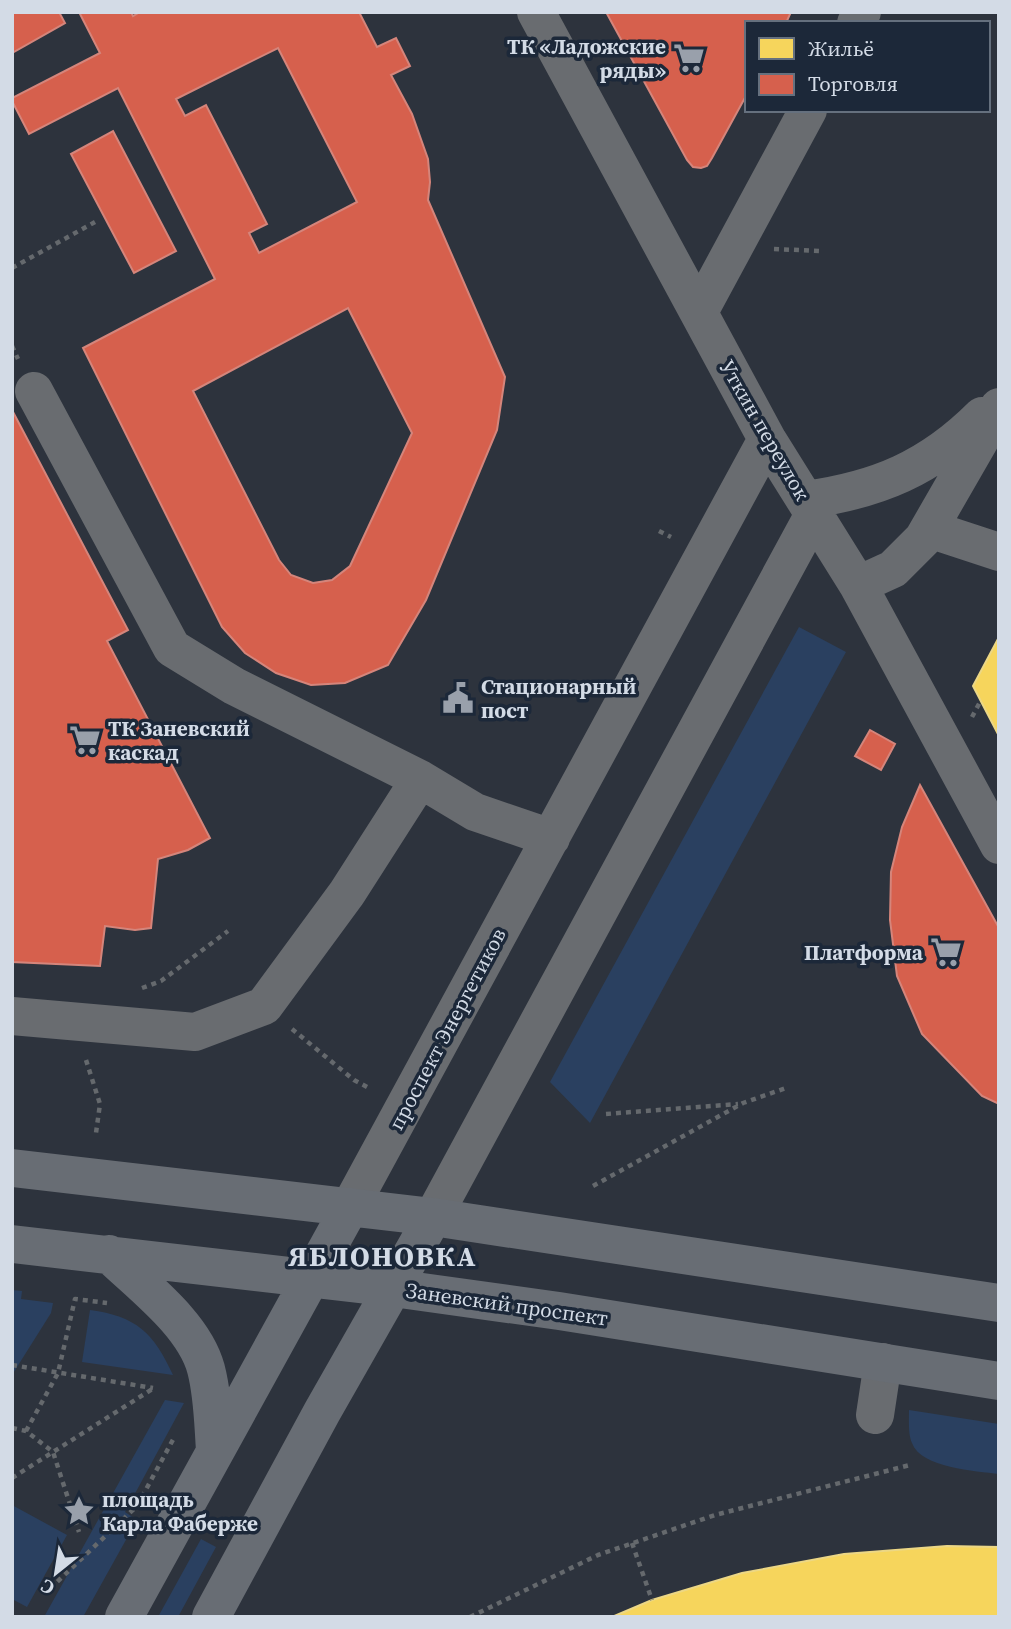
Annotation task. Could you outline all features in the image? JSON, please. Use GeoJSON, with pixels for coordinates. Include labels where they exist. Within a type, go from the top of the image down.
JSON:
{"type":"FeatureCollection","features":[{"type":"Feature","properties":{"kind":"main road"},"geometry":{"type":"LineString","coordinates":[[12,1168],[433,1217],[999,1303]]}},
{"type":"Feature","properties":{"kind":"main road","name":"проспект Энергетиков"},"geometry":{"type":"LineString","coordinates":[[124,1617],[351,1207]]}},
{"type":"Feature","properties":{"kind":"main road"},"geometry":{"type":"LineString","coordinates":[[211,1617],[433,1217]]}},
{"type":"Feature","properties":{"kind":"main road","name":"Заневский проспект"},"geometry":{"type":"LineString","coordinates":[[12,1244],[311,1277],[559,1311],[999,1381]]}},
{"type":"Feature","properties":{"kind":"main road"},"geometry":{"type":"LineString","coordinates":[[109,1254],[176,1318],[193,1342],[206,1367],[212,1397],[215,1450]]}},
{"type":"Feature","properties":{"kind":"street","name":"Уткин переулок"},"geometry":{"type":"LineString","coordinates":[[536,12],[767,439],[858,585],[999,845]]}},
{"type":"Feature","properties":{"kind":"street"},"geometry":{"type":"LineString","coordinates":[[699,312],[807,112]]}},
{"type":"Feature","properties":{"kind":"street"},"geometry":{"type":"LineString","coordinates":[[34,391],[172,648],[234,686],[421,779],[475,812],[551,838]]}},
{"type":"Feature","properties":{"kind":"street"},"geometry":{"type":"LineString","coordinates":[[433,1217],[810,507],[880,484],[917,468],[958,440],[999,400]]}},
{"type":"Feature","properties":{"kind":"street"},"geometry":{"type":"LineString","coordinates":[[858,585],[893,569],[923,539],[999,407]]}},
{"type":"Feature","properties":{"kind":"street","name":"проспект Энергетиков"},"geometry":{"type":"LineString","coordinates":[[351,1207],[767,439]]}},
{"type":"Feature","properties":{"kind":"street"},"geometry":{"type":"LineString","coordinates":[[929,529],[999,552]]}},
{"type":"Feature","properties":{"kind":"street"},"geometry":{"type":"LineString","coordinates":[[12,1016],[195,1032],[264,1006],[347,893],[421,779]]}},
{"type":"Feature","properties":{"kind":"street"},"geometry":{"type":"LineString","coordinates":[[875,1415],[883,1362]]}},
{"type":"Feature","properties":{"kind":"path"},"geometry":{"type":"LineString","coordinates":[[12,268],[95,222]]}},
{"type":"Feature","properties":{"kind":"path"},"geometry":{"type":"LineString","coordinates":[[774,249],[821,251]]}},
{"type":"Feature","properties":{"kind":"path"},"geometry":{"type":"LineString","coordinates":[[659,531],[675,539]]}},
{"type":"Feature","properties":{"kind":"path"},"geometry":{"type":"LineString","coordinates":[[968,723],[980,702]]}},
{"type":"Feature","properties":{"kind":"path"},"geometry":{"type":"LineString","coordinates":[[131,993],[161,981],[228,931]]}},
{"type":"Feature","properties":{"kind":"path"},"geometry":{"type":"LineString","coordinates":[[264,1006],[354,1080],[372,1089]]}},
{"type":"Feature","properties":{"kind":"path"},"geometry":{"type":"LineString","coordinates":[[593,1186],[743,1103],[786,1088]]}},
{"type":"Feature","properties":{"kind":"path"},"geometry":{"type":"LineString","coordinates":[[607,1114],[743,1103]]}},
{"type":"Feature","properties":{"kind":"path"},"geometry":{"type":"LineString","coordinates":[[26,1431],[58,1373],[75,1299],[114,1304]]}},
{"type":"Feature","properties":{"kind":"path"},"geometry":{"type":"LineString","coordinates":[[12,1365],[154,1388],[12,1478]]}},
{"type":"Feature","properties":{"kind":"path"},"geometry":{"type":"LineString","coordinates":[[12,1428],[26,1431],[53,1452],[79,1532]]}},
{"type":"Feature","properties":{"kind":"path"},"geometry":{"type":"LineString","coordinates":[[49,1587],[137,1506],[179,1429]]}},
{"type":"Feature","properties":{"kind":"path"},"geometry":{"type":"LineString","coordinates":[[470,1617],[598,1555],[632,1543],[715,1515],[910,1465]]}},
{"type":"Feature","properties":{"kind":"path"},"geometry":{"type":"LineString","coordinates":[[632,1543],[652,1601]]}},
{"type":"Feature","properties":{"kind":"shaded area"},"geometry":{"type":"Polygon","coordinates":[[[799,627],[846,652],[590,1123],[550,1082],[799,627]]]}},
{"type":"Feature","properties":{"kind":"shaded area"},"geometry":{"type":"Polygon","coordinates":[[[12,1290],[22,1291],[21,1299],[53,1303],[51,1313],[12,1375],[12,1290]]]}},
{"type":"Feature","properties":{"kind":"shaded area"},"geometry":{"type":"Polygon","coordinates":[[[90,1310],[120,1317],[142,1329],[158,1348],[173,1375],[82,1362],[90,1310]]]}},
{"type":"Feature","properties":{"kind":"shaded area"},"geometry":{"type":"Polygon","coordinates":[[[165,1400],[184,1403],[125,1512],[137,1520],[83,1617],[44,1617],[165,1400]]]}},
{"type":"Feature","properties":{"kind":"shaded area"},"geometry":{"type":"Polygon","coordinates":[[[909,1410],[999,1424],[999,1474],[950,1467],[926,1458],[912,1443],[909,1410]]]}},
{"type":"Feature","properties":{"kind":"shaded area"},"geometry":{"type":"Polygon","coordinates":[[[12,1505],[67,1535],[27,1607],[12,1599],[12,1505]]]}},
{"type":"Feature","properties":{"kind":"shaded area"},"geometry":{"type":"Polygon","coordinates":[[[201,1539],[216,1547],[178,1617],[158,1617],[201,1539]]]}},
{"type":"Feature","properties":{"kind":"building: Жильё"},"geometry":{"type":"Polygon","coordinates":[[[999,637],[999,736],[973,686],[999,637]]]}},
{"type":"Feature","properties":{"kind":"building: Жильё"},"geometry":{"type":"Polygon","coordinates":[[[947,1546],[999,1547],[999,1617],[612,1617],[652,1600],[742,1573],[844,1554],[947,1546]]]}},
{"type":"Feature","properties":{"kind":"building: Торговля"},"geometry":{"type":"Polygon","coordinates":[[[12,12],[59,12],[65,23],[12,53],[12,12]]]}},
{"type":"Feature","properties":{"kind":"building: Торговля"},"geometry":{"type":"Polygon","coordinates":[[[79,12],[131,12],[133,16],[140,12],[359,12],[377,47],[396,38],[410,66],[391,75],[412,114],[428,159],[428,200],[505,377],[497,430],[426,600],[388,665],[345,683],[311,685],[276,673],[245,653],[222,627],[83,348],[215,279],[118,88],[29,134],[12,101],[12,98],[100,53],[79,12]],[[278,48],[176,99],[185,116],[206,105],[267,224],[249,233],[259,253],[357,202],[278,48]],[[348,308],[193,391],[279,560],[291,575],[313,583],[332,580],[350,566],[412,433],[348,308]]]}},
{"type":"Feature","properties":{"kind":"building: Торговля","name":"ТК «Ладожские ряды»"},"geometry":{"type":"Polygon","coordinates":[[[606,12],[791,12],[787,21],[745,21],[745,98],[707,166],[693,167],[606,12]]]}},
{"type":"Feature","properties":{"kind":"building: Торговля"},"geometry":{"type":"Polygon","coordinates":[[[113,131],[176,251],[134,273],[71,154],[113,131]]]}},
{"type":"Feature","properties":{"kind":"building: Торговля","name":"ТК Заневский каскад"},"geometry":{"type":"Polygon","coordinates":[[[12,410],[128,630],[107,641],[210,838],[188,850],[158,859],[151,928],[135,930],[105,926],[100,966],[12,962],[12,410]]]}},
{"type":"Feature","properties":{"kind":"building: Торговля"},"geometry":{"type":"Polygon","coordinates":[[[870,730],[895,744],[881,770],[855,756],[870,730]]]}},
{"type":"Feature","properties":{"kind":"building: Торговля","name":"Платформа"},"geometry":{"type":"Polygon","coordinates":[[[920,785],[999,928],[999,1104],[982,1096],[922,1034],[897,976],[890,920],[891,872],[902,827],[920,785]]]}},
{"type":"Feature","properties":{"kind":"place","name":"ТК «Ладожские ряды»"},"geometry":{"type":"Point","coordinates":[689,58]}},
{"type":"Feature","properties":{"kind":"place","name":"Стационарный пост"},"geometry":{"type":"Point","coordinates":[458,698]}},
{"type":"Feature","properties":{"kind":"place","name":"ТК Заневский каскад"},"geometry":{"type":"Point","coordinates":[85,740]}},
{"type":"Feature","properties":{"kind":"place","name":"Платформа"},"geometry":{"type":"Point","coordinates":[946,952]}},
{"type":"Feature","properties":{"kind":"place","name":"площадь Карла Фаберже"},"geometry":{"type":"Point","coordinates":[79,1511]}},
{"type":"Feature","properties":{"kind":"district","name":"ЯБЛОНОВКА"},"geometry":{"type":"Point","coordinates":[383,1256]}}]}
